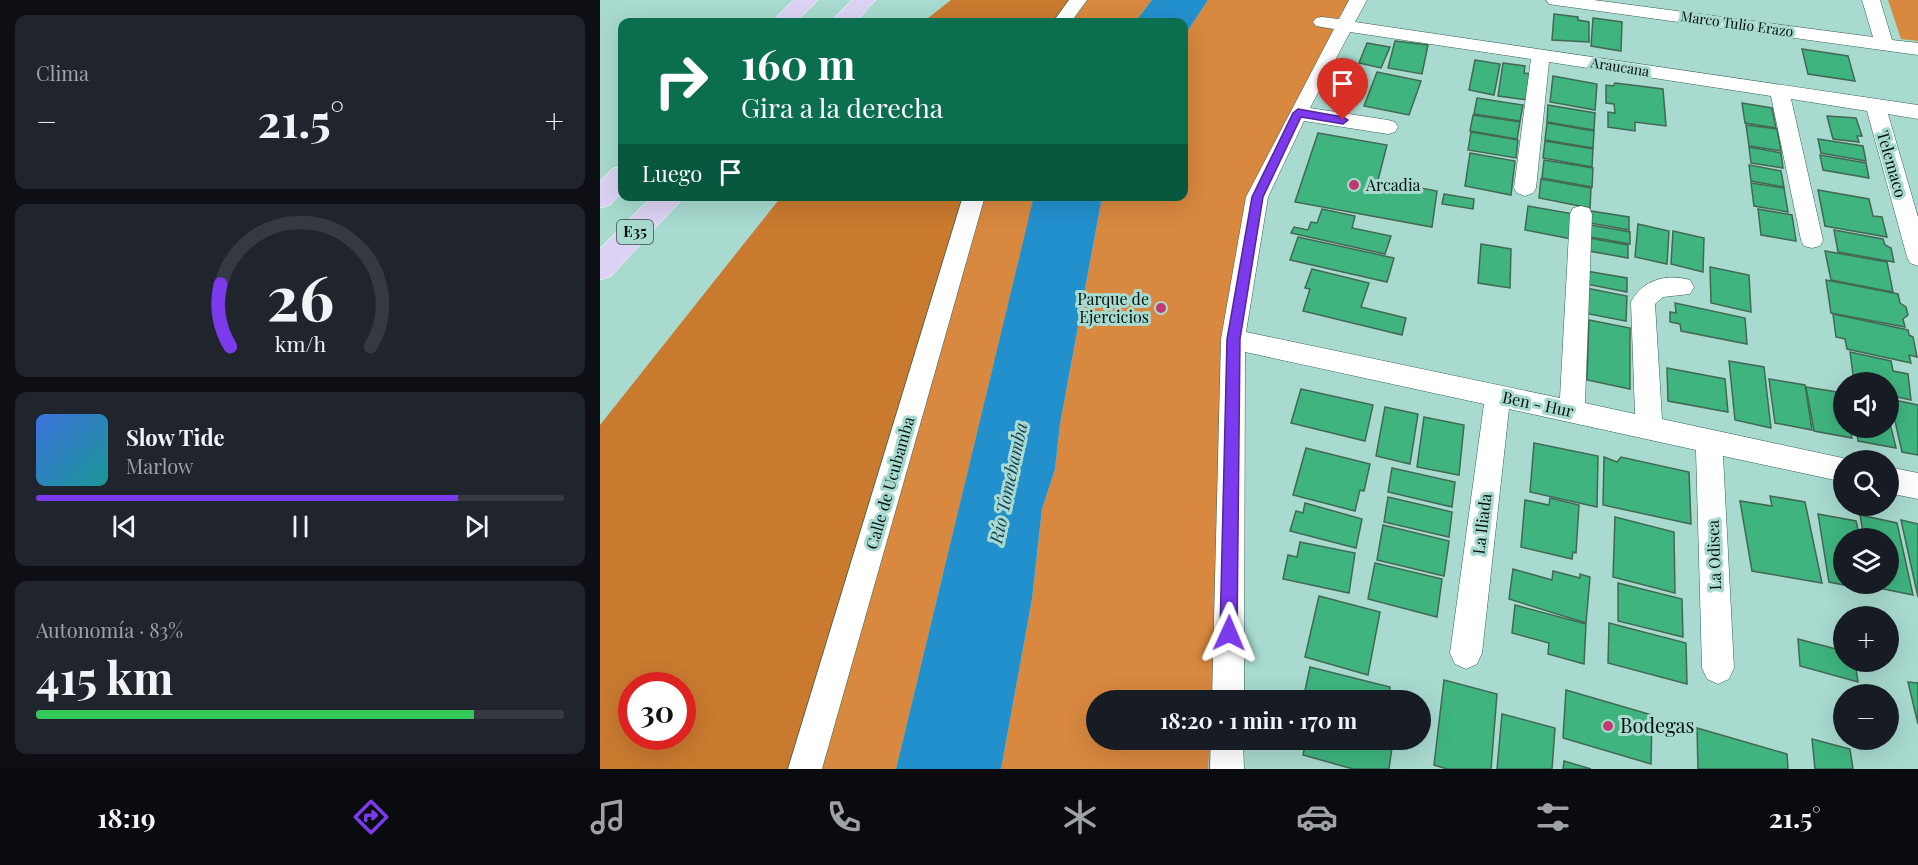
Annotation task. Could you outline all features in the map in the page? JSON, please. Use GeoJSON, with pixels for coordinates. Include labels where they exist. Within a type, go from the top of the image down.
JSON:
{"type":"FeatureCollection","features":[{"type":"Feature","properties":{"kind":"highway"},"geometry":{"type":"LineString","coordinates":[[787,18],[807,0]]}},
{"type":"Feature","properties":{"kind":"highway"},"geometry":{"type":"LineString","coordinates":[[846,18],[865,0]]}},
{"type":"Feature","properties":{"kind":"highway"},"geometry":{"type":"LineString","coordinates":[[600,198],[618,180]]}},
{"type":"Feature","properties":{"kind":"highway","name":"E35"},"geometry":{"type":"LineString","coordinates":[[600,268],[666,201]]}},
{"type":"Feature","properties":{"kind":"street"},"geometry":{"type":"LineString","coordinates":[[1065,18],[1078,0]]}},
{"type":"Feature","properties":{"kind":"street"},"geometry":{"type":"LineString","coordinates":[[1228,690],[1233,339],[1257,197],[1298,113],[1333,24],[1358,0]]}},
{"type":"Feature","properties":{"kind":"street","name":"Marco Tulio Erazo"},"geometry":{"type":"LineString","coordinates":[[1555,0],[1727,17],[1918,49]]}},
{"type":"Feature","properties":{"kind":"street"},"geometry":{"type":"LineString","coordinates":[[1871,0],[1884,44]]}},
{"type":"Feature","properties":{"kind":"street","name":"Araucana"},"geometry":{"type":"LineString","coordinates":[[1333,24],[1918,112]]}},
{"type":"Feature","properties":{"kind":"street"},"geometry":{"type":"LineString","coordinates":[[1525,188],[1541,55]]}},
{"type":"Feature","properties":{"kind":"street"},"geometry":{"type":"LineString","coordinates":[[1780,92],[1812,240]]}},
{"type":"Feature","properties":{"kind":"street","name":"Telemaco"},"geometry":{"type":"LineString","coordinates":[[1876,106],[1918,257]]}},
{"type":"Feature","properties":{"kind":"street"},"geometry":{"type":"LineString","coordinates":[[1298,113],[1388,127]]}},
{"type":"Feature","properties":{"kind":"street","name":"Calle de Ucubamba"},"geometry":{"type":"LineString","coordinates":[[805,769],[973,201]]}},
{"type":"Feature","properties":{"kind":"street"},"geometry":{"type":"LineString","coordinates":[[1572,412],[1581,214]]}},
{"type":"Feature","properties":{"kind":"street"},"geometry":{"type":"LineString","coordinates":[[1649,429],[1643,302],[1650,291],[1662,286],[1682,287]]}},
{"type":"Feature","properties":{"kind":"street","name":"Ben - Hur"},"geometry":{"type":"LineString","coordinates":[[1233,339],[1833,468]]}},
{"type":"Feature","properties":{"kind":"street","name":"La Iliada"},"geometry":{"type":"LineString","coordinates":[[1466,653],[1498,396]]}},
{"type":"Feature","properties":{"kind":"street","name":"La Odisea"},"geometry":{"type":"LineString","coordinates":[[1709,441],[1718,668]]}},
{"type":"Feature","properties":{"kind":"street"},"geometry":{"type":"LineString","coordinates":[[1899,482],[1918,486]]}},
{"type":"Feature","properties":{"kind":"street"},"geometry":{"type":"LineString","coordinates":[[1227,750],[1227,769]]}},
{"type":"Feature","properties":{"kind":"shaded area"},"geometry":{"type":"Polygon","coordinates":[[[951,0],[1082,0],[1066,18],[928,18],[951,0]]]}},
{"type":"Feature","properties":{"kind":"shaded area"},"geometry":{"type":"Polygon","coordinates":[[[1082,0],[1152,0],[1138,18],[1066,18],[1082,0]]]}},
{"type":"Feature","properties":{"kind":"shaded area"},"geometry":{"type":"Polygon","coordinates":[[[1208,0],[1358,0],[1257,197],[1233,339],[1213,690],[1086,690],[1086,750],[1209,750],[1208,769],[1001,769],[1032,599],[1042,509],[1055,469],[1060,424],[1101,201],[1188,201],[1188,30],[1208,0]]]}},
{"type":"Feature","properties":{"kind":"shaded area"},"geometry":{"type":"Polygon","coordinates":[[[1888,0],[1918,0],[1918,41],[1901,39],[1888,0]]]}},
{"type":"Feature","properties":{"kind":"shaded area"},"geometry":{"type":"Polygon","coordinates":[[[778,201],[973,201],[804,769],[600,769],[600,425],[778,201]]]}},
{"type":"Feature","properties":{"kind":"shaded area"},"geometry":{"type":"Polygon","coordinates":[[[973,201],[1033,201],[896,769],[804,769],[973,201]]]}},
{"type":"Feature","properties":{"kind":"water"},"geometry":{"type":"Polygon","coordinates":[[[1152,0],[1208,0],[1188,30],[1188,18],[1138,18],[1152,0]]]}},
{"type":"Feature","properties":{"kind":"water","name":"Río Tomebamba"},"geometry":{"type":"Polygon","coordinates":[[[1033,201],[1101,201],[1060,424],[1055,469],[1042,509],[1032,599],[1001,769],[896,769],[1033,201]]]}},
{"type":"Feature","properties":{"kind":"building"},"geometry":{"type":"Polygon","coordinates":[[[1554,14],[1578,17],[1578,20],[1589,22],[1589,42],[1552,40],[1554,14]]]}},
{"type":"Feature","properties":{"kind":"building"},"geometry":{"type":"Polygon","coordinates":[[[1593,18],[1622,22],[1621,51],[1591,46],[1593,18]]]}},
{"type":"Feature","properties":{"kind":"building"},"geometry":{"type":"Polygon","coordinates":[[[1395,41],[1428,45],[1422,74],[1388,68],[1395,41]]]}},
{"type":"Feature","properties":{"kind":"building"},"geometry":{"type":"Polygon","coordinates":[[[1367,43],[1390,47],[1381,68],[1359,63],[1367,43]]]}},
{"type":"Feature","properties":{"kind":"building"},"geometry":{"type":"Polygon","coordinates":[[[1802,49],[1848,56],[1855,81],[1808,74],[1802,49]]]}},
{"type":"Feature","properties":{"kind":"building"},"geometry":{"type":"Polygon","coordinates":[[[1475,60],[1500,64],[1494,95],[1469,90],[1475,60]]]}},
{"type":"Feature","properties":{"kind":"building"},"geometry":{"type":"Polygon","coordinates":[[[1503,63],[1525,66],[1524,73],[1531,74],[1527,100],[1498,96],[1503,63]]]}},
{"type":"Feature","properties":{"kind":"building"},"geometry":{"type":"Polygon","coordinates":[[[1377,72],[1421,81],[1409,115],[1364,106],[1377,72]]]}},
{"type":"Feature","properties":{"kind":"building"},"geometry":{"type":"Polygon","coordinates":[[[1553,76],[1597,84],[1595,110],[1550,102],[1553,76]]]}},
{"type":"Feature","properties":{"kind":"building"},"geometry":{"type":"Polygon","coordinates":[[[1615,83],[1663,89],[1666,126],[1635,122],[1635,131],[1608,127],[1608,112],[1615,113],[1614,104],[1606,103],[1606,85],[1613,86],[1615,83]]]}},
{"type":"Feature","properties":{"kind":"building"},"geometry":{"type":"Polygon","coordinates":[[[1477,98],[1523,105],[1520,121],[1474,114],[1477,98]]]}},
{"type":"Feature","properties":{"kind":"building"},"geometry":{"type":"Polygon","coordinates":[[[1742,103],[1772,108],[1776,128],[1745,123],[1742,103]]]}},
{"type":"Feature","properties":{"kind":"building"},"geometry":{"type":"Polygon","coordinates":[[[1548,105],[1595,113],[1594,130],[1547,122],[1548,105]]]}},
{"type":"Feature","properties":{"kind":"building"},"geometry":{"type":"Polygon","coordinates":[[[1473,115],[1520,122],[1517,139],[1470,131],[1473,115]]]}},
{"type":"Feature","properties":{"kind":"building"},"geometry":{"type":"Polygon","coordinates":[[[1827,116],[1856,118],[1862,136],[1857,136],[1859,142],[1833,139],[1827,116]]]}},
{"type":"Feature","properties":{"kind":"building"},"geometry":{"type":"Polygon","coordinates":[[[1547,123],[1594,131],[1593,148],[1545,140],[1547,123]]]}},
{"type":"Feature","properties":{"kind":"building"},"geometry":{"type":"Polygon","coordinates":[[[1746,125],[1777,129],[1781,151],[1749,146],[1746,125]]]}},
{"type":"Feature","properties":{"kind":"building"},"geometry":{"type":"Polygon","coordinates":[[[1471,132],[1518,140],[1516,158],[1468,150],[1471,132]]]}},
{"type":"Feature","properties":{"kind":"building","name":"Arcadia"},"geometry":{"type":"Polygon","coordinates":[[[1318,133],[1387,145],[1378,180],[1437,191],[1432,227],[1295,202],[1318,133]]]}},
{"type":"Feature","properties":{"kind":"building"},"geometry":{"type":"Polygon","coordinates":[[[1818,139],[1863,146],[1866,161],[1821,153],[1818,139]]]}},
{"type":"Feature","properties":{"kind":"building"},"geometry":{"type":"Polygon","coordinates":[[[1545,141],[1593,149],[1592,167],[1543,158],[1545,141]]]}},
{"type":"Feature","properties":{"kind":"building"},"geometry":{"type":"Polygon","coordinates":[[[1749,147],[1781,153],[1783,168],[1751,163],[1749,147]]]}},
{"type":"Feature","properties":{"kind":"building"},"geometry":{"type":"Polygon","coordinates":[[[1470,153],[1515,161],[1511,195],[1465,186],[1470,153]]]}},
{"type":"Feature","properties":{"kind":"building"},"geometry":{"type":"Polygon","coordinates":[[[1820,155],[1866,163],[1869,178],[1823,170],[1820,155]]]}},
{"type":"Feature","properties":{"kind":"building"},"geometry":{"type":"Polygon","coordinates":[[[1544,160],[1593,168],[1592,187],[1542,178],[1544,160]]]}},
{"type":"Feature","properties":{"kind":"building"},"geometry":{"type":"Polygon","coordinates":[[[1749,165],[1781,171],[1784,187],[1751,181],[1749,165]]]}},
{"type":"Feature","properties":{"kind":"building"},"geometry":{"type":"Polygon","coordinates":[[[1541,179],[1591,188],[1590,208],[1539,198],[1541,179]]]}},
{"type":"Feature","properties":{"kind":"building"},"geometry":{"type":"Polygon","coordinates":[[[1751,183],[1784,188],[1788,212],[1754,206],[1751,183]]]}},
{"type":"Feature","properties":{"kind":"building"},"geometry":{"type":"Polygon","coordinates":[[[1818,190],[1869,199],[1873,216],[1882,217],[1887,237],[1825,226],[1818,190]]]}},
{"type":"Feature","properties":{"kind":"building"},"geometry":{"type":"Polygon","coordinates":[[[1444,194],[1474,199],[1473,209],[1442,204],[1444,194]]]}},
{"type":"Feature","properties":{"kind":"building"},"geometry":{"type":"Polygon","coordinates":[[[1528,206],[1574,214],[1572,239],[1525,230],[1528,206]]]}},
{"type":"Feature","properties":{"kind":"building"},"geometry":{"type":"Polygon","coordinates":[[[1322,209],[1355,216],[1352,228],[1391,236],[1385,254],[1291,233],[1294,227],[1308,230],[1311,222],[1317,223],[1322,209]]]}},
{"type":"Feature","properties":{"kind":"building"},"geometry":{"type":"Polygon","coordinates":[[[1758,209],[1792,215],[1796,241],[1761,235],[1758,209]]]}},
{"type":"Feature","properties":{"kind":"building"},"geometry":{"type":"Polygon","coordinates":[[[1591,211],[1629,217],[1629,230],[1590,223],[1591,211]]]}},
{"type":"Feature","properties":{"kind":"building"},"geometry":{"type":"Polygon","coordinates":[[[1638,224],[1669,231],[1667,264],[1635,257],[1638,224]]]}},
{"type":"Feature","properties":{"kind":"building"},"geometry":{"type":"Polygon","coordinates":[[[1591,225],[1630,232],[1630,244],[1590,237],[1591,225]]]}},
{"type":"Feature","properties":{"kind":"building"},"geometry":{"type":"Polygon","coordinates":[[[1834,230],[1883,239],[1885,245],[1891,248],[1894,262],[1838,252],[1834,230]]]}},
{"type":"Feature","properties":{"kind":"building"},"geometry":{"type":"Polygon","coordinates":[[[1673,231],[1704,238],[1703,272],[1671,264],[1673,231]]]}},
{"type":"Feature","properties":{"kind":"building"},"geometry":{"type":"Polygon","coordinates":[[[1298,237],[1394,258],[1387,282],[1290,260],[1298,237]]]}},
{"type":"Feature","properties":{"kind":"building"},"geometry":{"type":"Polygon","coordinates":[[[1589,238],[1628,245],[1628,258],[1589,251],[1589,238]]]}},
{"type":"Feature","properties":{"kind":"building"},"geometry":{"type":"Polygon","coordinates":[[[1481,244],[1511,249],[1510,288],[1478,283],[1481,244]]]}},
{"type":"Feature","properties":{"kind":"building"},"geometry":{"type":"Polygon","coordinates":[[[1825,251],[1887,262],[1893,292],[1831,280],[1825,251]]]}},
{"type":"Feature","properties":{"kind":"building"},"geometry":{"type":"Polygon","coordinates":[[[1710,267],[1749,275],[1751,312],[1711,303],[1710,267]]]}},
{"type":"Feature","properties":{"kind":"building"},"geometry":{"type":"Polygon","coordinates":[[[1312,269],[1369,283],[1361,307],[1406,318],[1402,335],[1303,311],[1310,289],[1305,288],[1312,269]]]}},
{"type":"Feature","properties":{"kind":"building"},"geometry":{"type":"Polygon","coordinates":[[[1586,271],[1627,278],[1627,292],[1586,284],[1586,271]]]}},
{"type":"Feature","properties":{"kind":"building"},"geometry":{"type":"Polygon","coordinates":[[[1826,280],[1898,294],[1900,303],[1906,307],[1908,315],[1903,319],[1905,327],[1831,313],[1826,280]]]}},
{"type":"Feature","properties":{"kind":"building"},"geometry":{"type":"Polygon","coordinates":[[[1586,288],[1627,296],[1626,321],[1584,313],[1586,288]]]}},
{"type":"Feature","properties":{"kind":"building"},"geometry":{"type":"Polygon","coordinates":[[[1675,303],[1745,318],[1747,344],[1681,331],[1680,324],[1670,322],[1670,312],[1676,313],[1675,303]]]}},
{"type":"Feature","properties":{"kind":"building"},"geometry":{"type":"Polygon","coordinates":[[[1833,314],[1908,330],[1909,335],[1913,337],[1917,357],[1909,355],[1911,363],[1847,349],[1845,339],[1836,337],[1833,314]]]}},
{"type":"Feature","properties":{"kind":"building"},"geometry":{"type":"Polygon","coordinates":[[[1589,320],[1630,328],[1630,389],[1587,380],[1589,320]]]}},
{"type":"Feature","properties":{"kind":"building"},"geometry":{"type":"Polygon","coordinates":[[[1850,352],[1891,361],[1893,371],[1898,372],[1853,372],[1850,352]]]}},
{"type":"Feature","properties":{"kind":"building"},"geometry":{"type":"Polygon","coordinates":[[[1729,361],[1764,367],[1771,428],[1735,420],[1729,361]]]}},
{"type":"Feature","properties":{"kind":"building"},"geometry":{"type":"Polygon","coordinates":[[[1667,368],[1725,379],[1728,412],[1668,401],[1667,368]]]}},
{"type":"Feature","properties":{"kind":"building"},"geometry":{"type":"Polygon","coordinates":[[[1899,372],[1908,374],[1911,400],[1899,397],[1899,372]]]}},
{"type":"Feature","properties":{"kind":"building"},"geometry":{"type":"Polygon","coordinates":[[[1769,379],[1805,385],[1812,430],[1775,423],[1769,379]]]}},
{"type":"Feature","properties":{"kind":"building"},"geometry":{"type":"Polygon","coordinates":[[[1806,387],[1833,391],[1833,434],[1814,431],[1806,387]]]}},
{"type":"Feature","properties":{"kind":"building"},"geometry":{"type":"Polygon","coordinates":[[[1301,389],[1373,405],[1365,441],[1291,423],[1301,389]]]}},
{"type":"Feature","properties":{"kind":"building"},"geometry":{"type":"Polygon","coordinates":[[[1899,401],[1918,405],[1918,455],[1902,452],[1899,438],[1899,401]]]}},
{"type":"Feature","properties":{"kind":"building"},"geometry":{"type":"Polygon","coordinates":[[[1385,407],[1418,414],[1410,464],[1376,456],[1385,407]]]}},
{"type":"Feature","properties":{"kind":"building"},"geometry":{"type":"Polygon","coordinates":[[[1424,417],[1464,425],[1459,475],[1417,467],[1424,417]]]}},
{"type":"Feature","properties":{"kind":"building"},"geometry":{"type":"Polygon","coordinates":[[[1858,438],[1894,438],[1896,448],[1858,441],[1858,438]]]}},
{"type":"Feature","properties":{"kind":"building"},"geometry":{"type":"Polygon","coordinates":[[[1534,443],[1598,456],[1597,507],[1530,492],[1534,443]]]}},
{"type":"Feature","properties":{"kind":"building"},"geometry":{"type":"Polygon","coordinates":[[[1306,448],[1370,464],[1364,491],[1360,490],[1355,511],[1293,495],[1306,448]]]}},
{"type":"Feature","properties":{"kind":"building"},"geometry":{"type":"Polygon","coordinates":[[[1604,457],[1617,462],[1621,457],[1689,472],[1691,524],[1603,505],[1604,457]]]}},
{"type":"Feature","properties":{"kind":"building"},"geometry":{"type":"Polygon","coordinates":[[[1392,468],[1455,482],[1452,507],[1388,492],[1392,468]]]}},
{"type":"Feature","properties":{"kind":"building"},"geometry":{"type":"Polygon","coordinates":[[[1770,496],[1805,502],[1822,583],[1752,571],[1740,501],[1772,506],[1770,496]]]}},
{"type":"Feature","properties":{"kind":"building"},"geometry":{"type":"Polygon","coordinates":[[[1388,497],[1452,512],[1449,537],[1384,522],[1388,497]]]}},
{"type":"Feature","properties":{"kind":"building"},"geometry":{"type":"Polygon","coordinates":[[[1550,498],[1579,505],[1576,553],[1573,552],[1572,559],[1521,547],[1525,500],[1549,505],[1550,498]]]}},
{"type":"Feature","properties":{"kind":"building"},"geometry":{"type":"Polygon","coordinates":[[[1305,503],[1362,519],[1356,548],[1290,531],[1296,511],[1303,513],[1305,503]]]}},
{"type":"Feature","properties":{"kind":"building"},"geometry":{"type":"Polygon","coordinates":[[[1818,514],[1856,521],[1858,528],[1833,528],[1833,583],[1829,582],[1818,514]]]}},
{"type":"Feature","properties":{"kind":"building"},"geometry":{"type":"Polygon","coordinates":[[[1860,516],[1897,523],[1898,528],[1862,528],[1860,516]]]}},
{"type":"Feature","properties":{"kind":"building"},"geometry":{"type":"Polygon","coordinates":[[[1615,517],[1674,532],[1675,593],[1613,577],[1615,517]]]}},
{"type":"Feature","properties":{"kind":"building"},"geometry":{"type":"Polygon","coordinates":[[[1901,520],[1918,524],[1918,597],[1901,520]]]}},
{"type":"Feature","properties":{"kind":"building"},"geometry":{"type":"Polygon","coordinates":[[[1383,525],[1449,541],[1444,576],[1377,560],[1383,525]]]}},
{"type":"Feature","properties":{"kind":"building"},"geometry":{"type":"Polygon","coordinates":[[[1899,532],[1913,595],[1899,592],[1899,532]]]}},
{"type":"Feature","properties":{"kind":"building"},"geometry":{"type":"Polygon","coordinates":[[[1300,542],[1355,553],[1349,593],[1283,579],[1288,555],[1297,557],[1300,542]]]}},
{"type":"Feature","properties":{"kind":"building"},"geometry":{"type":"Polygon","coordinates":[[[1375,563],[1442,579],[1437,617],[1368,599],[1375,563]]]}},
{"type":"Feature","properties":{"kind":"building"},"geometry":{"type":"Polygon","coordinates":[[[1513,569],[1552,580],[1553,571],[1580,578],[1580,574],[1590,577],[1586,623],[1509,599],[1513,569]]]}},
{"type":"Feature","properties":{"kind":"building"},"geometry":{"type":"Polygon","coordinates":[[[1618,583],[1682,599],[1683,637],[1618,621],[1618,583]]]}},
{"type":"Feature","properties":{"kind":"building"},"geometry":{"type":"Polygon","coordinates":[[[1319,596],[1380,612],[1368,675],[1305,657],[1319,596]]]}},
{"type":"Feature","properties":{"kind":"building"},"geometry":{"type":"Polygon","coordinates":[[[1515,605],[1586,624],[1584,664],[1548,654],[1549,643],[1512,633],[1515,605]]]}},
{"type":"Feature","properties":{"kind":"building"},"geometry":{"type":"Polygon","coordinates":[[[1609,623],[1686,643],[1687,684],[1608,663],[1609,623]]]}},
{"type":"Feature","properties":{"kind":"building"},"geometry":{"type":"Polygon","coordinates":[[[1798,639],[1833,648],[1833,672],[1856,672],[1858,682],[1800,666],[1798,639]]]}},
{"type":"Feature","properties":{"kind":"building"},"geometry":{"type":"Polygon","coordinates":[[[1310,667],[1390,687],[1390,690],[1305,690],[1310,667]]]}},
{"type":"Feature","properties":{"kind":"building"},"geometry":{"type":"Polygon","coordinates":[[[1444,680],[1497,694],[1491,769],[1447,769],[1434,765],[1444,680]]]}},
{"type":"Feature","properties":{"kind":"building"},"geometry":{"type":"Polygon","coordinates":[[[1908,682],[1918,683],[1918,724],[1908,682]]]}},
{"type":"Feature","properties":{"kind":"building","name":"Bodegas"},"geometry":{"type":"Polygon","coordinates":[[[1566,690],[1652,715],[1651,764],[1563,738],[1566,690]]]}},
{"type":"Feature","properties":{"kind":"building"},"geometry":{"type":"Polygon","coordinates":[[[1502,714],[1555,728],[1552,769],[1497,769],[1502,714]]]}},
{"type":"Feature","properties":{"kind":"building","name":"Bodegas"},"geometry":{"type":"Polygon","coordinates":[[[1697,728],[1787,754],[1788,769],[1698,769],[1697,728]]]}},
{"type":"Feature","properties":{"kind":"building"},"geometry":{"type":"Polygon","coordinates":[[[1812,739],[1833,745],[1833,750],[1850,750],[1853,769],[1815,769],[1812,739]]]}},
{"type":"Feature","properties":{"kind":"building"},"geometry":{"type":"Polygon","coordinates":[[[1304,750],[1392,750],[1389,769],[1353,769],[1303,755],[1304,750]]]}},
{"type":"Feature","properties":{"kind":"building","name":"Bodegas"},"geometry":{"type":"Polygon","coordinates":[[[1564,761],[1591,769],[1563,769],[1564,761]]]}},
{"type":"Feature","properties":{"kind":"place","name":"Arcadia"},"geometry":{"type":"Point","coordinates":[1354,185]}},
{"type":"Feature","properties":{"kind":"place","name":"Parque de Ejercicios"},"geometry":{"type":"Point","coordinates":[1161,308]}},
{"type":"Feature","properties":{"kind":"place","name":"Bodegas"},"geometry":{"type":"Point","coordinates":[1608,726]}},
{"type":"Feature","properties":{"kind":"route"},"geometry":{"type":"LineString","coordinates":[[1229,633],[1233,339],[1257,197],[1298,113],[1343,120]]}}]}
